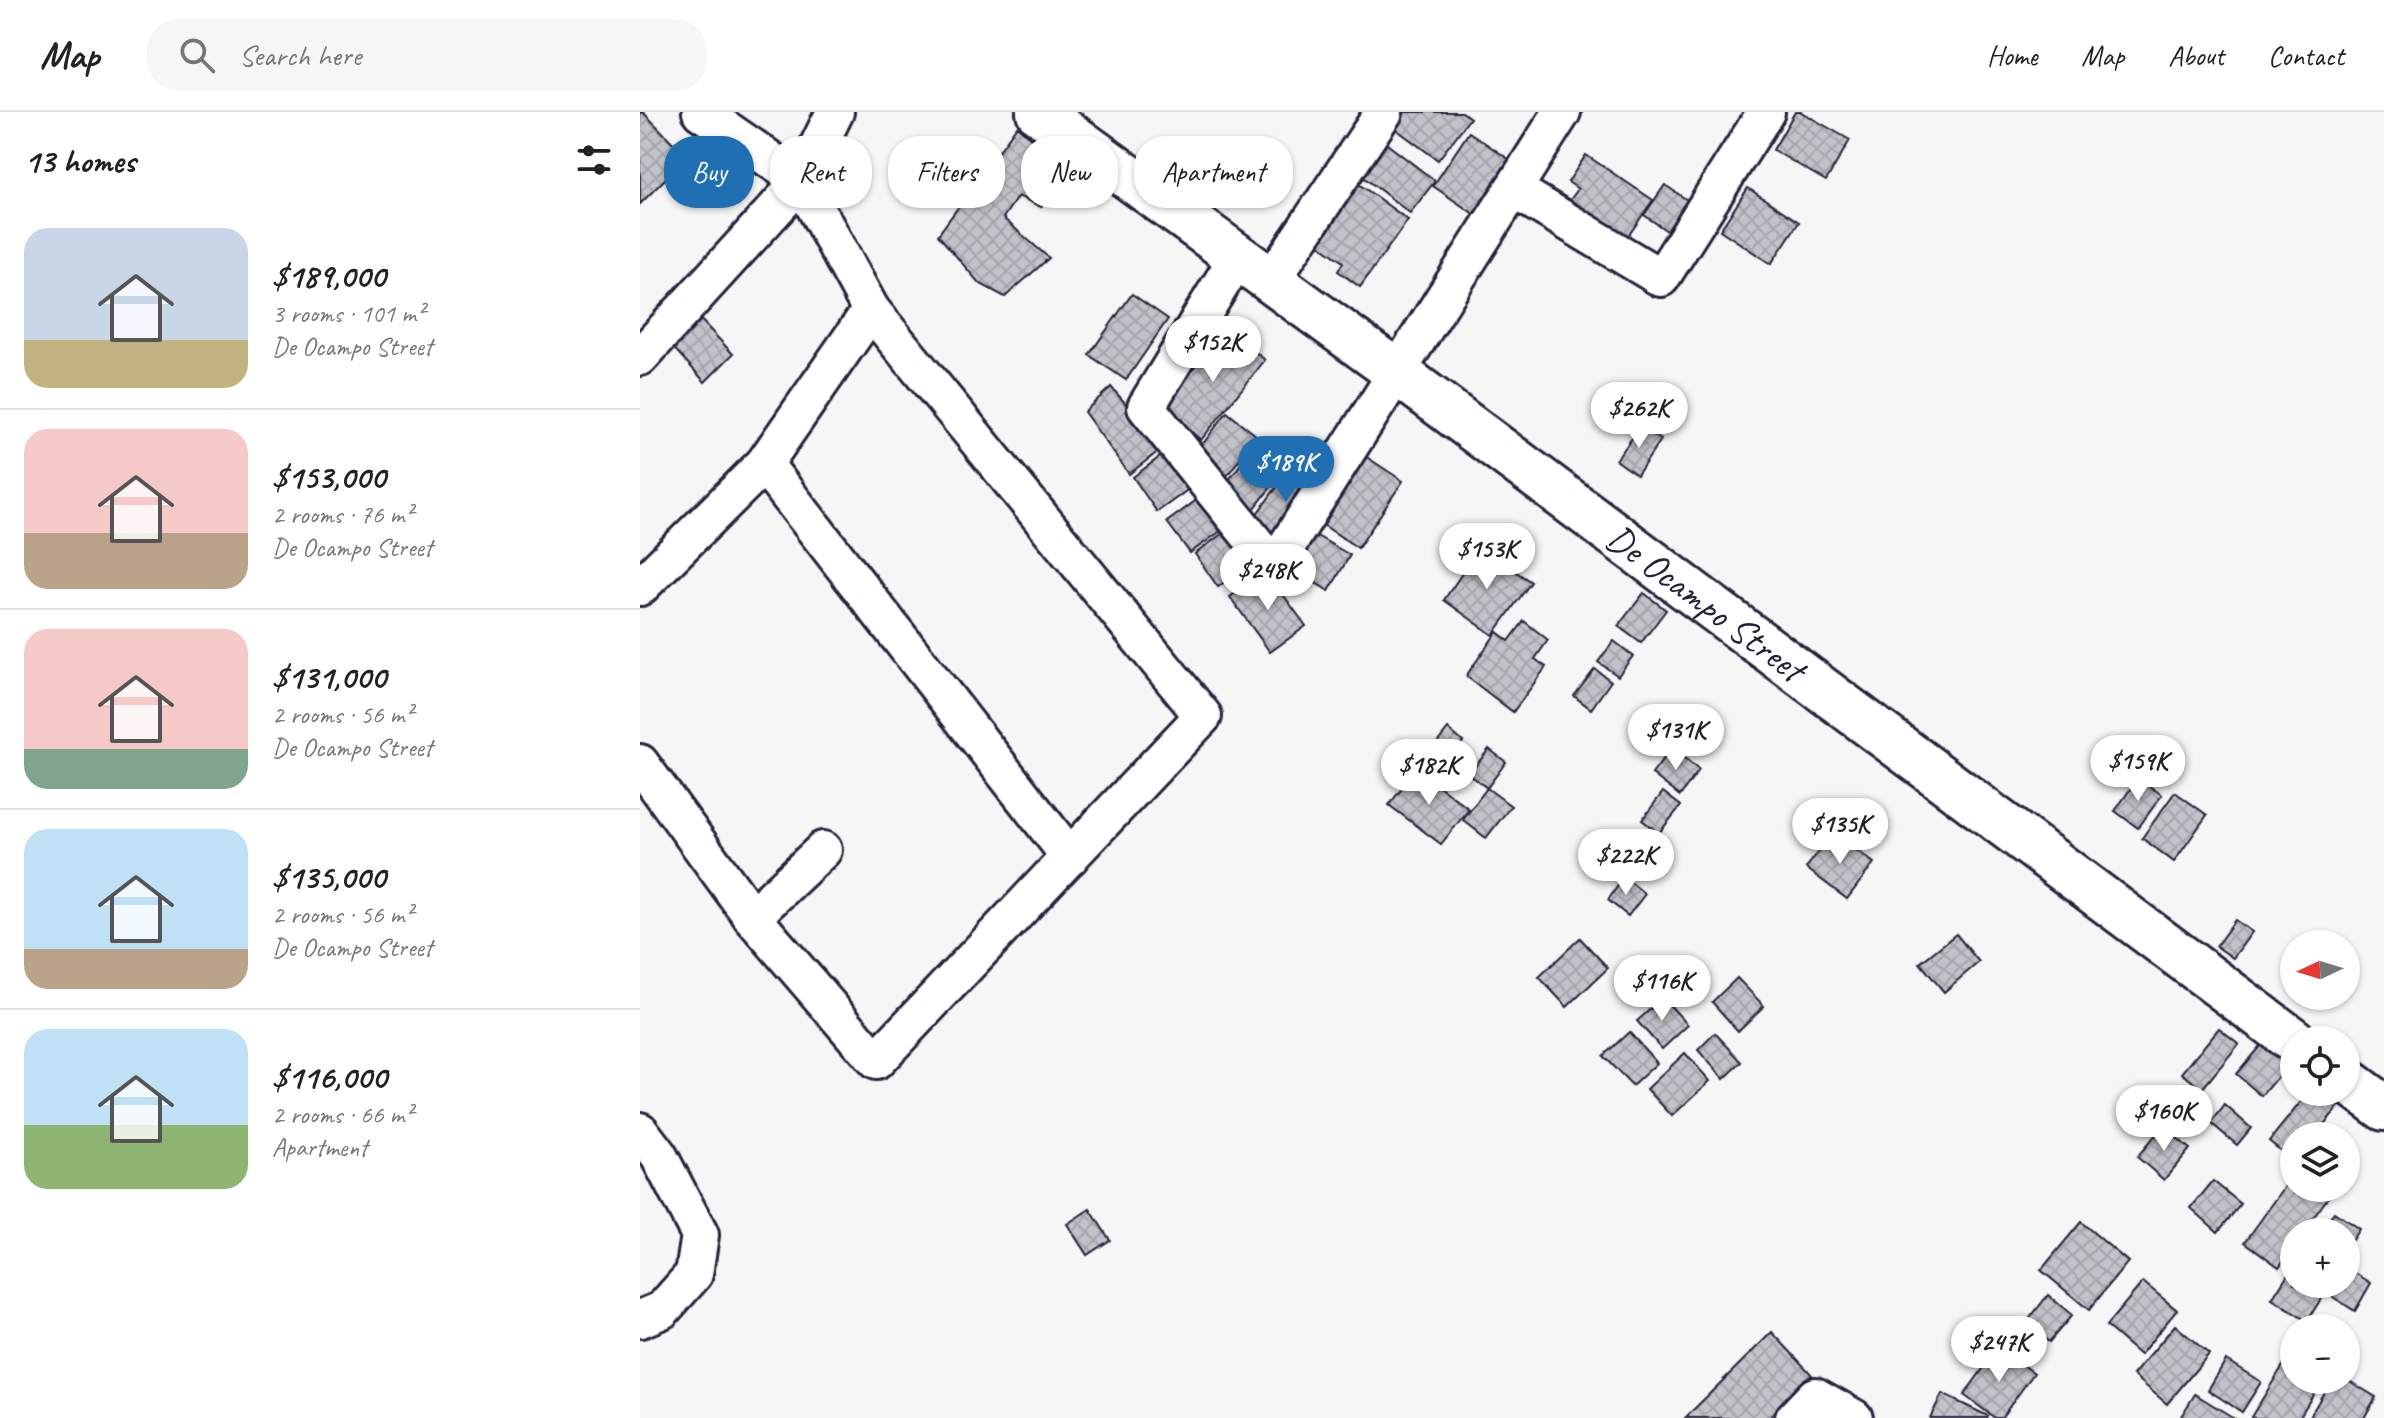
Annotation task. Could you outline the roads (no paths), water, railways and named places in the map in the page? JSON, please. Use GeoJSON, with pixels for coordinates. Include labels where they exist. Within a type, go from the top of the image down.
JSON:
{"type":"FeatureCollection","features":[{"type":"Feature","properties":{"kind":"street"},"geometry":{"type":"LineString","coordinates":[[701,112],[770,160]]}},
{"type":"Feature","properties":{"kind":"street"},"geometry":{"type":"LineString","coordinates":[[823,136],[835,112]]}},
{"type":"Feature","properties":{"kind":"street","name":"De Ocampo Street"},"geometry":{"type":"LineString","coordinates":[[1039,112],[1395,371],[2280,1031]]}},
{"type":"Feature","properties":{"kind":"street"},"geometry":{"type":"LineString","coordinates":[[1384,112],[1253,270],[1146,407],[1274,566],[1562,112]]}},
{"type":"Feature","properties":{"kind":"street"},"geometry":{"type":"LineString","coordinates":[[1513,189],[1661,278],[1766,112]]}},
{"type":"Feature","properties":{"kind":"street"},"geometry":{"type":"LineString","coordinates":[[646,341],[775,208]]}},
{"type":"Feature","properties":{"kind":"street"},"geometry":{"type":"LineString","coordinates":[[640,763],[752,917],[876,1061],[1203,716],[871,310],[816,208]]}},
{"type":"Feature","properties":{"kind":"street"},"geometry":{"type":"LineString","coordinates":[[640,587],[764,464],[871,310]]}},
{"type":"Feature","properties":{"kind":"street"},"geometry":{"type":"LineString","coordinates":[[764,464],[1070,857]]}},
{"type":"Feature","properties":{"kind":"street"},"geometry":{"type":"LineString","coordinates":[[752,917],[823,850]]}},
{"type":"Feature","properties":{"kind":"street"},"geometry":{"type":"LineString","coordinates":[[2360,1090],[2384,1108]]}},
{"type":"Feature","properties":{"kind":"street"},"geometry":{"type":"LineString","coordinates":[[640,1131],[659,1156],[700,1235],[694,1274],[662,1310],[640,1319]]}},
{"type":"Feature","properties":{"kind":"street"},"geometry":{"type":"LineString","coordinates":[[1794,1418],[1815,1396],[1854,1418]]}}]}
